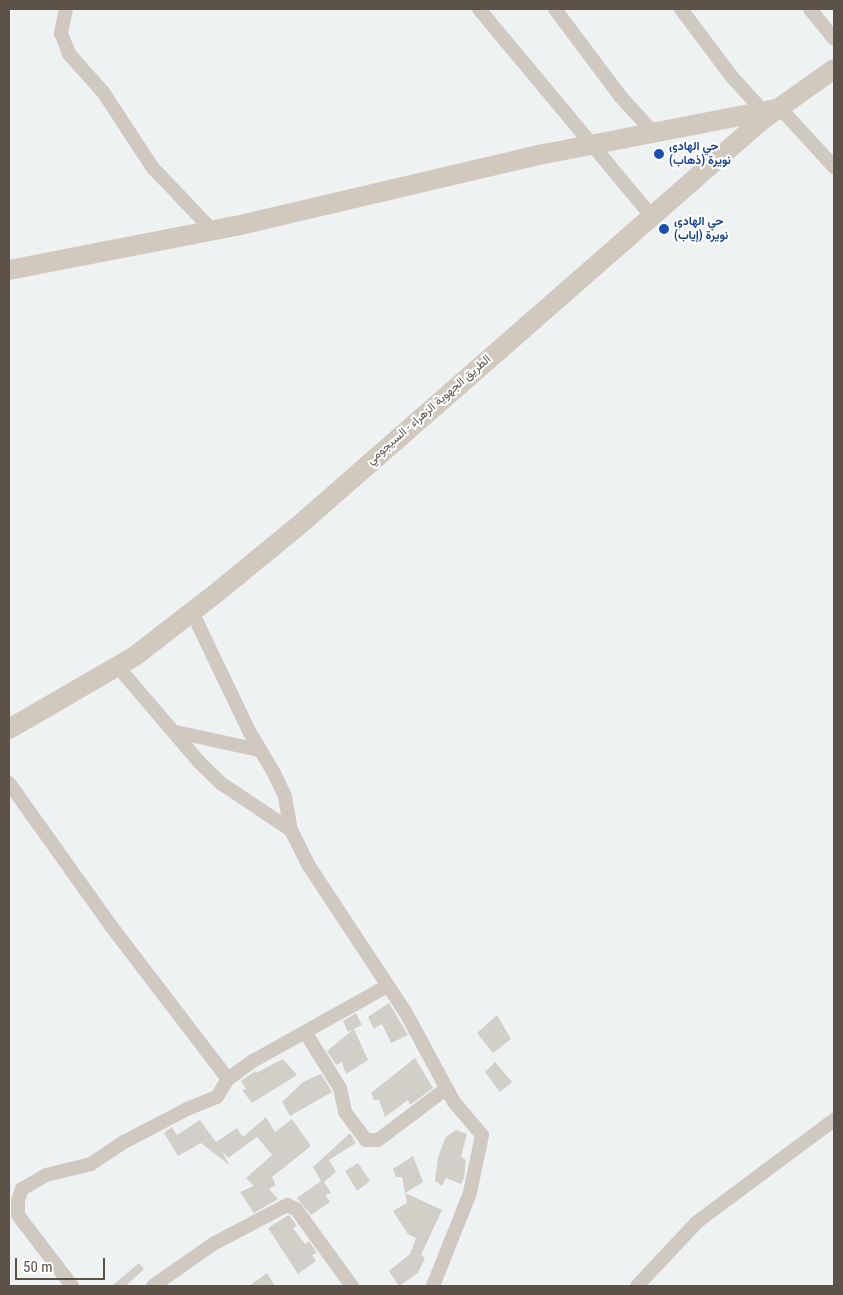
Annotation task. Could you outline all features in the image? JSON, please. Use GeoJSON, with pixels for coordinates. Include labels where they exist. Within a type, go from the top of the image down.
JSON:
{"type":"FeatureCollection","features":[{"type":"Feature","properties":{"kind":"main road","name":"الطريق الجهوية الزهراء - السيجومي"},"geometry":{"type":"LineString","coordinates":[[9,729],[118,666],[192,612],[296,527],[773,109],[834,70]]}},
{"type":"Feature","properties":{"kind":"main road"},"geometry":{"type":"LineString","coordinates":[[9,270],[212,230],[590,144],[773,109]]}},
{"type":"Feature","properties":{"kind":"street"},"geometry":{"type":"LineString","coordinates":[[66,9],[61,33],[69,54],[102,92],[153,168],[212,230]]}},
{"type":"Feature","properties":{"kind":"street"},"geometry":{"type":"LineString","coordinates":[[479,9],[652,217]]}},
{"type":"Feature","properties":{"kind":"street"},"geometry":{"type":"LineString","coordinates":[[556,9],[620,96],[652,132]]}},
{"type":"Feature","properties":{"kind":"street"},"geometry":{"type":"LineString","coordinates":[[681,9],[732,76],[773,109],[834,167]]}},
{"type":"Feature","properties":{"kind":"street"},"geometry":{"type":"LineString","coordinates":[[810,9],[834,39]]}},
{"type":"Feature","properties":{"kind":"street"},"geometry":{"type":"LineString","coordinates":[[192,612],[259,750],[285,797],[291,830],[309,866],[386,986],[454,1102],[482,1135],[482,1147],[458,1226],[433,1286]]}},
{"type":"Feature","properties":{"kind":"street"},"geometry":{"type":"LineString","coordinates":[[118,666],[176,732],[199,762],[222,784],[291,830]]}},
{"type":"Feature","properties":{"kind":"street"},"geometry":{"type":"LineString","coordinates":[[176,732],[259,750]]}},
{"type":"Feature","properties":{"kind":"street"},"geometry":{"type":"LineString","coordinates":[[9,783],[111,926],[228,1079]]}},
{"type":"Feature","properties":{"kind":"street"},"geometry":{"type":"LineString","coordinates":[[72,1286],[18,1215],[18,1201],[22,1189],[46,1175],[96,1162],[124,1142],[217,1097],[228,1079],[386,986]]}},
{"type":"Feature","properties":{"kind":"street"},"geometry":{"type":"LineString","coordinates":[[305,1032],[340,1088],[345,1112],[370,1142],[378,1140],[447,1088]]}},
{"type":"Feature","properties":{"kind":"street"},"geometry":{"type":"LineString","coordinates":[[637,1286],[697,1222],[834,1120]]}},
{"type":"Feature","properties":{"kind":"street"},"geometry":{"type":"LineString","coordinates":[[153,1286],[212,1244],[287,1205],[296,1209],[352,1286]]}},
{"type":"Feature","properties":{"kind":"building"},"geometry":{"type":"Polygon","coordinates":[[[389,1003],[408,1035],[391,1043],[382,1024],[374,1029],[368,1017],[389,1003]]]}},
{"type":"Feature","properties":{"kind":"building"},"geometry":{"type":"Polygon","coordinates":[[[356,1013],[362,1025],[348,1032],[343,1021],[356,1013]]]}},
{"type":"Feature","properties":{"kind":"building"},"geometry":{"type":"Polygon","coordinates":[[[497,1015],[511,1039],[493,1053],[477,1033],[497,1015]]]}},
{"type":"Feature","properties":{"kind":"building"},"geometry":{"type":"Polygon","coordinates":[[[354,1029],[368,1060],[346,1074],[342,1062],[336,1065],[327,1051],[354,1029]]]}},
{"type":"Feature","properties":{"kind":"building"},"geometry":{"type":"Polygon","coordinates":[[[415,1058],[433,1088],[410,1105],[408,1100],[385,1117],[379,1100],[374,1100],[371,1093],[415,1058]]]}},
{"type":"Feature","properties":{"kind":"building"},"geometry":{"type":"Polygon","coordinates":[[[283,1059],[297,1075],[252,1103],[242,1090],[246,1089],[241,1081],[255,1071],[256,1073],[283,1059]]]}},
{"type":"Feature","properties":{"kind":"building"},"geometry":{"type":"Polygon","coordinates":[[[495,1062],[512,1082],[500,1092],[485,1072],[495,1062]]]}},
{"type":"Feature","properties":{"kind":"building"},"geometry":{"type":"Polygon","coordinates":[[[321,1074],[332,1092],[290,1116],[282,1102],[303,1082],[321,1074]]]}},
{"type":"Feature","properties":{"kind":"building"},"geometry":{"type":"Polygon","coordinates":[[[266,1117],[275,1132],[292,1119],[311,1146],[272,1177],[276,1185],[269,1189],[278,1199],[254,1213],[240,1192],[254,1186],[246,1178],[272,1155],[257,1137],[228,1158],[222,1151],[229,1165],[201,1143],[178,1156],[164,1133],[172,1127],[177,1135],[200,1120],[216,1142],[237,1128],[243,1137],[266,1117]]]}},
{"type":"Feature","properties":{"kind":"building"},"geometry":{"type":"Polygon","coordinates":[[[456,1130],[467,1134],[461,1157],[466,1160],[464,1178],[461,1184],[446,1178],[442,1186],[435,1181],[438,1157],[446,1137],[456,1130]]]}},
{"type":"Feature","properties":{"kind":"building"},"geometry":{"type":"Polygon","coordinates":[[[350,1133],[356,1143],[329,1160],[336,1172],[324,1182],[331,1193],[325,1195],[330,1202],[311,1215],[297,1198],[321,1181],[313,1167],[350,1133]]]}},
{"type":"Feature","properties":{"kind":"building"},"geometry":{"type":"Polygon","coordinates":[[[413,1156],[423,1182],[405,1193],[402,1177],[396,1177],[393,1169],[413,1156]]]}},
{"type":"Feature","properties":{"kind":"building"},"geometry":{"type":"Polygon","coordinates":[[[358,1163],[370,1181],[357,1191],[345,1171],[358,1163]]]}},
{"type":"Feature","properties":{"kind":"building"},"geometry":{"type":"Polygon","coordinates":[[[405,1193],[442,1210],[421,1255],[425,1258],[418,1273],[399,1286],[389,1271],[410,1254],[416,1238],[408,1234],[393,1211],[407,1203],[405,1193]]]}},
{"type":"Feature","properties":{"kind":"building"},"geometry":{"type":"Polygon","coordinates":[[[289,1215],[297,1226],[293,1228],[305,1244],[309,1241],[317,1253],[312,1255],[316,1261],[298,1274],[268,1228],[289,1215]]]}},
{"type":"Feature","properties":{"kind":"building"},"geometry":{"type":"Polygon","coordinates":[[[139,1263],[144,1269],[126,1286],[112,1286],[139,1263]]]}},
{"type":"Feature","properties":{"kind":"building"},"geometry":{"type":"Polygon","coordinates":[[[267,1273],[275,1286],[249,1286],[267,1273]]]}},
{"type":"Feature","properties":{"kind":"place","name":"حي الهادي نويرة (ذهاب)"},"geometry":{"type":"Point","coordinates":[659,154]}},
{"type":"Feature","properties":{"kind":"place","name":"حي الهادي نويرة (إياب)"},"geometry":{"type":"Point","coordinates":[664,229]}}]}
